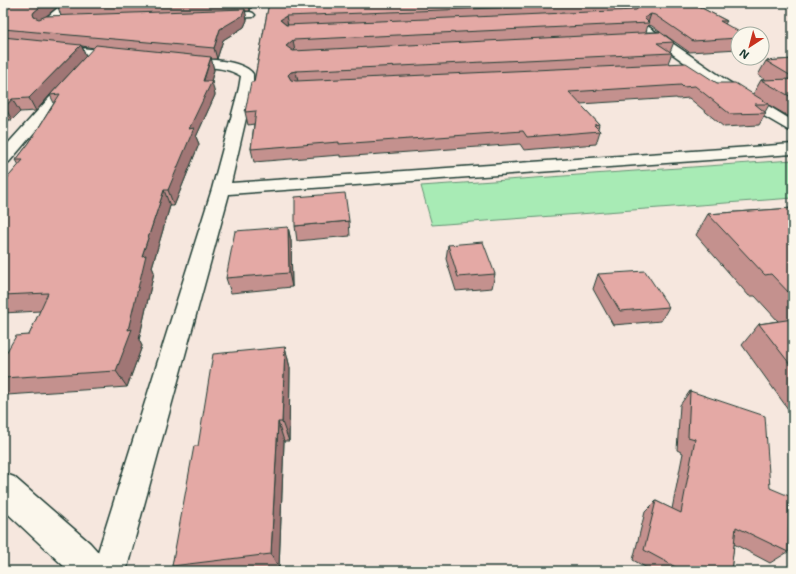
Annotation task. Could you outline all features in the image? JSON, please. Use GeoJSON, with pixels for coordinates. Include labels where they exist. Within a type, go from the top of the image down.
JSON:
{"type":"FeatureCollection","features":[{"type":"Feature","properties":{"kind":"street"},"geometry":{"type":"LineString","coordinates":[[12,44],[47,22],[70,3]]}},
{"type":"Feature","properties":{"kind":"street"},"geometry":{"type":"LineString","coordinates":[[606,3],[630,17],[700,68],[770,115],[793,127]]}},
{"type":"Feature","properties":{"kind":"street"},"geometry":{"type":"LineString","coordinates":[[203,17],[250,15]]}},
{"type":"Feature","properties":{"kind":"street"},"geometry":{"type":"LineString","coordinates":[[606,18],[630,17]]}},
{"type":"Feature","properties":{"kind":"street"},"geometry":{"type":"LineString","coordinates":[[47,22],[62,22]]}},
{"type":"Feature","properties":{"kind":"street"},"geometry":{"type":"LineString","coordinates":[[643,39],[659,38]]}},
{"type":"Feature","properties":{"kind":"street"},"geometry":{"type":"LineString","coordinates":[[12,44],[88,62],[135,57]]}},
{"type":"Feature","properties":{"kind":"street"},"geometry":{"type":"LineString","coordinates":[[109,571],[220,189],[246,88],[247,74],[240,69],[228,66],[166,60]]}},
{"type":"Feature","properties":{"kind":"street"},"geometry":{"type":"LineString","coordinates":[[3,159],[88,62]]}},
{"type":"Feature","properties":{"kind":"street"},"geometry":{"type":"LineString","coordinates":[[653,70],[700,68]]}},
{"type":"Feature","properties":{"kind":"street"},"geometry":{"type":"LineString","coordinates":[[220,189],[793,149]]}},
{"type":"Feature","properties":{"kind":"street"},"geometry":{"type":"LineString","coordinates":[[3,488],[78,555],[91,571]]}},
{"type":"Feature","properties":{"kind":"green space"},"geometry":{"type":"Polygon","coordinates":[[[793,160],[793,198],[432,225],[421,186],[793,160]]]}},
{"type":"Feature","properties":{"kind":"building"},"geometry":{"type":"Polygon","coordinates":[[[3,3],[45,3],[33,14],[34,17],[39,19],[46,16],[245,9],[242,16],[220,29],[214,48],[3,29],[3,3]]]}},
{"type":"Feature","properties":{"kind":"building"},"geometry":{"type":"Polygon","coordinates":[[[62,3],[184,3],[58,7],[62,3]]]}},
{"type":"Feature","properties":{"kind":"building"},"geometry":{"type":"Polygon","coordinates":[[[269,3],[276,6],[345,3],[623,3],[286,16],[280,20],[286,25],[636,10],[640,7],[634,3],[692,3],[727,21],[720,21],[730,27],[730,39],[693,41],[655,15],[651,14],[644,18],[649,23],[293,40],[286,46],[293,51],[660,32],[674,42],[657,43],[672,53],[296,71],[291,72],[288,75],[291,80],[296,81],[686,63],[717,83],[735,83],[769,104],[755,104],[766,113],[730,114],[695,86],[683,87],[681,85],[569,92],[599,124],[594,125],[600,131],[527,137],[523,131],[251,149],[256,111],[245,112],[251,82],[254,82],[269,3]]]}},
{"type":"Feature","properties":{"kind":"building"},"geometry":{"type":"Polygon","coordinates":[[[3,37],[81,45],[29,98],[12,99],[3,108],[3,37]]]}},
{"type":"Feature","properties":{"kind":"building"},"geometry":{"type":"Polygon","coordinates":[[[96,45],[211,57],[203,81],[212,81],[189,129],[194,128],[168,190],[164,190],[142,256],[146,255],[128,330],[132,329],[116,371],[3,378],[3,358],[16,336],[29,335],[48,293],[3,295],[3,183],[23,160],[16,160],[29,143],[60,94],[50,95],[96,45]]]}},
{"type":"Feature","properties":{"kind":"building"},"geometry":{"type":"Polygon","coordinates":[[[793,59],[793,77],[770,63],[770,61],[793,59]]]}},
{"type":"Feature","properties":{"kind":"building"},"geometry":{"type":"Polygon","coordinates":[[[793,79],[793,98],[761,80],[793,79]]]}},
{"type":"Feature","properties":{"kind":"building"},"geometry":{"type":"Polygon","coordinates":[[[345,193],[349,221],[295,226],[295,197],[345,193]]]}},
{"type":"Feature","properties":{"kind":"building"},"geometry":{"type":"Polygon","coordinates":[[[793,208],[793,297],[771,274],[765,275],[708,214],[793,208]]]}},
{"type":"Feature","properties":{"kind":"building"},"geometry":{"type":"Polygon","coordinates":[[[288,227],[289,273],[226,278],[235,231],[288,227]]]}},
{"type":"Feature","properties":{"kind":"building"},"geometry":{"type":"Polygon","coordinates":[[[483,242],[495,274],[458,277],[448,245],[483,242]]]}},
{"type":"Feature","properties":{"kind":"building"},"geometry":{"type":"Polygon","coordinates":[[[645,271],[669,307],[620,311],[598,274],[645,271]]]}},
{"type":"Feature","properties":{"kind":"building"},"geometry":{"type":"Polygon","coordinates":[[[793,319],[793,368],[759,324],[793,319]]]}},
{"type":"Feature","properties":{"kind":"building"},"geometry":{"type":"Polygon","coordinates":[[[285,347],[282,422],[278,422],[271,554],[172,566],[194,446],[198,446],[213,354],[285,347]]]}},
{"type":"Feature","properties":{"kind":"building"},"geometry":{"type":"Polygon","coordinates":[[[690,391],[765,416],[770,488],[789,496],[788,552],[736,527],[731,571],[683,571],[644,550],[656,501],[681,513],[695,439],[688,437],[690,391]]]}}]}
